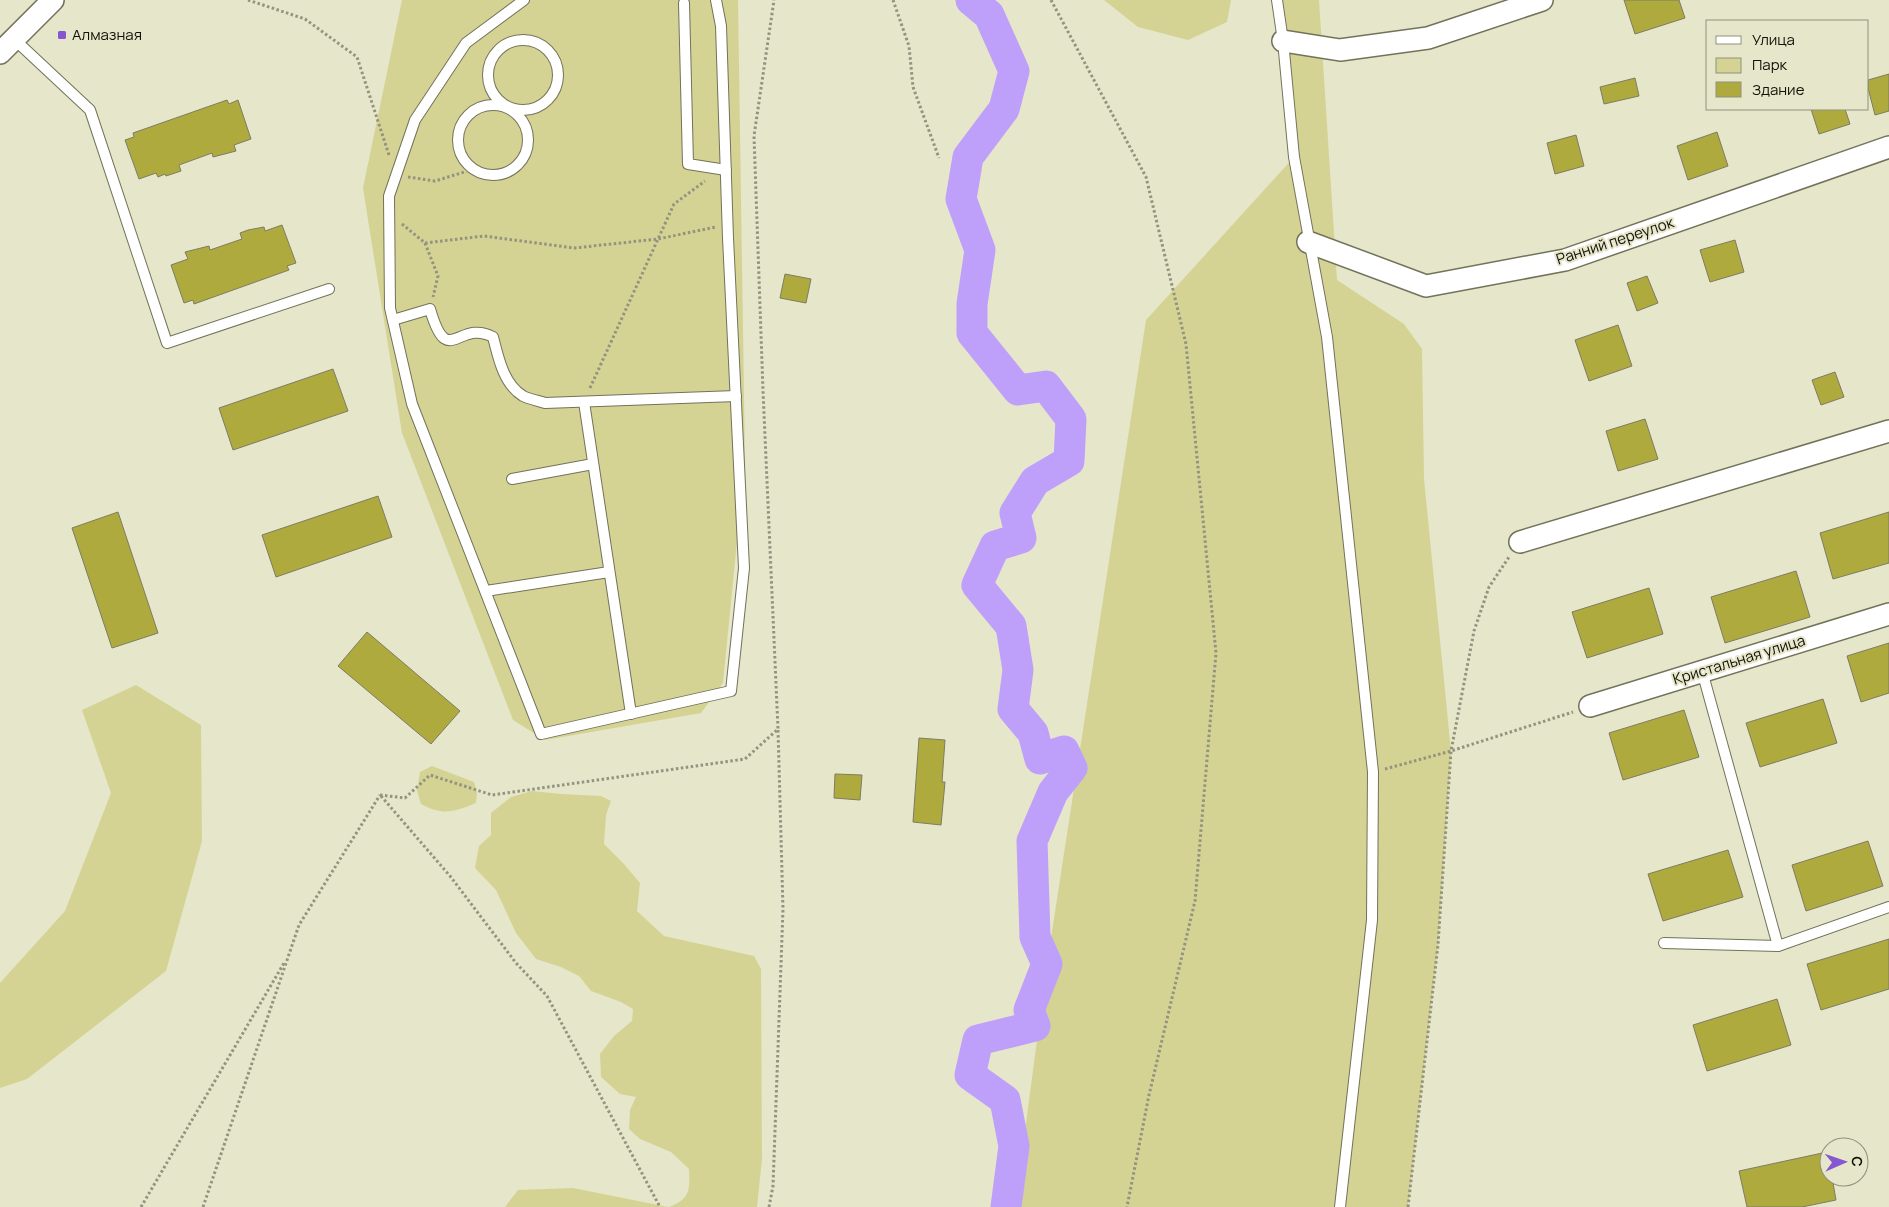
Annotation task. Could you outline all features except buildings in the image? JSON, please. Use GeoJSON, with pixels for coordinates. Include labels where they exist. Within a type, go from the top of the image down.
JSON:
{"type":"FeatureCollection","features":[{"type":"Feature","properties":{"kind":"street"},"geometry":{"type":"LineString","coordinates":[[7,46],[53,0]]}},
{"type":"Feature","properties":{"kind":"street"},"geometry":{"type":"LineString","coordinates":[[1283,41],[1340,50],[1428,38],[1542,0]]}},
{"type":"Feature","properties":{"kind":"street","name":"Ранний переулок"},"geometry":{"type":"LineString","coordinates":[[1308,242],[1426,286],[1565,260],[1889,147]]}},
{"type":"Feature","properties":{"kind":"street"},"geometry":{"type":"LineString","coordinates":[[1520,542],[1889,430]]}},
{"type":"Feature","properties":{"kind":"street","name":"Кристальная улица"},"geometry":{"type":"LineString","coordinates":[[1590,706],[1889,614]]}},
{"type":"Feature","properties":{"kind":"lane"},"geometry":{"type":"LineString","coordinates":[[524,0],[466,43],[415,120],[389,196],[390,308],[412,404],[541,734],[731,691],[744,568],[721,26],[716,0]]}},
{"type":"Feature","properties":{"kind":"lane"},"geometry":{"type":"LineString","coordinates":[[1277,0],[1283,41],[1294,156],[1308,242],[1327,337],[1373,772],[1372,920],[1340,1207]]}},
{"type":"Feature","properties":{"kind":"lane"},"geometry":{"type":"LineString","coordinates":[[684,3],[688,164],[726,170]]}},
{"type":"Feature","properties":{"kind":"lane"},"geometry":{"type":"LineString","coordinates":[[507,107],[496,98],[490,87],[487,74],[490,62],[497,50],[508,42],[522,39],[536,42],[548,50],[556,62],[558,76],[555,89],[546,101],[535,108],[520,110],[507,107],[492,105],[478,108],[467,116],[460,127],[458,140],[460,153],[466,164],[474,169],[491,175],[504,173],[516,166],[525,155],[528,141],[526,127],[518,115],[507,107]]}},
{"type":"Feature","properties":{"kind":"lane"},"geometry":{"type":"LineString","coordinates":[[7,46],[90,110],[167,343],[328,288]]}},
{"type":"Feature","properties":{"kind":"lane"},"geometry":{"type":"LineString","coordinates":[[393,320],[430,309],[438,334],[445,340],[452,341],[470,333],[483,332],[493,337],[506,379],[522,396],[546,403],[736,396]]}},
{"type":"Feature","properties":{"kind":"lane"},"geometry":{"type":"LineString","coordinates":[[584,402],[631,714]]}},
{"type":"Feature","properties":{"kind":"lane"},"geometry":{"type":"LineString","coordinates":[[512,478],[593,464]]}},
{"type":"Feature","properties":{"kind":"lane"},"geometry":{"type":"LineString","coordinates":[[486,591],[609,572]]}},
{"type":"Feature","properties":{"kind":"lane"},"geometry":{"type":"LineString","coordinates":[[1702,671],[1778,946]]}},
{"type":"Feature","properties":{"kind":"lane"},"geometry":{"type":"LineString","coordinates":[[1664,943],[1778,946],[1889,907]]}},
{"type":"Feature","properties":{"kind":"path"},"geometry":{"type":"LineString","coordinates":[[248,0],[305,19],[356,57],[396,175],[435,181],[474,169]]}},
{"type":"Feature","properties":{"kind":"path"},"geometry":{"type":"LineString","coordinates":[[892,0],[909,46],[912,87],[939,158]]}},
{"type":"Feature","properties":{"kind":"path"},"geometry":{"type":"LineString","coordinates":[[1051,0],[1146,177],[1186,344],[1216,653],[1195,901],[1149,1096],[1127,1207]]}},
{"type":"Feature","properties":{"kind":"path"},"geometry":{"type":"LineString","coordinates":[[584,402],[674,204],[700,183],[726,170]]}},
{"type":"Feature","properties":{"kind":"path"},"geometry":{"type":"LineString","coordinates":[[390,215],[425,243],[438,276],[430,309]]}},
{"type":"Feature","properties":{"kind":"path"},"geometry":{"type":"LineString","coordinates":[[425,243],[484,236],[574,248],[658,239],[728,225]]}},
{"type":"Feature","properties":{"kind":"path"},"geometry":{"type":"LineString","coordinates":[[1408,1207],[1438,945],[1451,751],[1474,631],[1489,587],[1520,542]]}},
{"type":"Feature","properties":{"kind":"path"},"geometry":{"type":"LineString","coordinates":[[1373,772],[1451,751],[1590,706]]}},
{"type":"Feature","properties":{"kind":"path"},"geometry":{"type":"LineString","coordinates":[[769,1207],[772,1186],[783,909],[778,729]]}},
{"type":"Feature","properties":{"kind":"path"},"geometry":{"type":"LineString","coordinates":[[380,795],[405,798],[430,775],[492,795]]}},
{"type":"Feature","properties":{"kind":"path"},"geometry":{"type":"LineString","coordinates":[[203,1207],[299,925],[380,795]]}},
{"type":"Feature","properties":{"kind":"path"},"geometry":{"type":"LineString","coordinates":[[380,795],[450,876],[516,963],[547,996],[660,1207]]}},
{"type":"Feature","properties":{"kind":"path"},"geometry":{"type":"LineString","coordinates":[[142,1207],[289,956]]}},
{"type":"Feature","properties":{"kind":"green space"},"geometry":{"type":"Polygon","coordinates":[[[402,0],[738,0],[745,461],[723,683],[701,713],[545,740],[513,720],[402,433],[363,188],[402,0]]]}},
{"type":"Feature","properties":{"kind":"green space"},"geometry":{"type":"Polygon","coordinates":[[[1104,0],[1231,0],[1227,22],[1188,40],[1138,27],[1104,0]]]}},
{"type":"Feature","properties":{"kind":"green space"},"geometry":{"type":"Polygon","coordinates":[[[1277,0],[1319,0],[1337,280],[1404,324],[1422,349],[1424,479],[1451,751],[1438,945],[1408,1207],[1015,1207],[1047,964],[1146,320],[1294,157],[1277,0]]]}},
{"type":"Feature","properties":{"kind":"green space"},"geometry":{"type":"Polygon","coordinates":[[[136,685],[201,725],[202,841],[166,971],[27,1079],[0,1088],[0,983],[65,911],[111,793],[82,710],[136,685]]]}},
{"type":"Feature","properties":{"kind":"green space"},"geometry":{"type":"Polygon","coordinates":[[[432,766],[474,782],[477,793],[476,803],[461,809],[448,811],[436,810],[421,804],[417,791],[420,772],[432,766]]]}},
{"type":"Feature","properties":{"kind":"green space"},"geometry":{"type":"Polygon","coordinates":[[[532,791],[601,796],[611,801],[606,815],[604,844],[640,883],[637,911],[664,936],[754,956],[761,969],[762,1159],[757,1207],[669,1207],[685,1197],[689,1188],[689,1169],[671,1152],[640,1139],[629,1129],[630,1110],[636,1097],[620,1094],[601,1077],[600,1054],[614,1036],[632,1021],[633,1009],[621,1002],[591,991],[579,976],[561,967],[536,959],[516,933],[496,890],[475,868],[479,846],[491,835],[491,813],[511,797],[532,791]]]}},
{"type":"Feature","properties":{"kind":"green space"},"geometry":{"type":"Polygon","coordinates":[[[573,1188],[668,1207],[505,1207],[518,1190],[573,1188]]]}},
{"type":"Feature","properties":{"kind":"waterway"},"geometry":{"type":"LineString","coordinates":[[971,0],[989,15],[1014,71],[1004,109],[968,157],[961,199],[980,250],[972,304],[972,333],[1018,390],[1046,386],[1071,419],[1069,461],[1035,481],[1015,513],[1021,538],[995,546],[977,585],[1011,626],[1018,670],[1013,709],[1033,733],[1040,759],[1064,751],[1072,768],[1053,792],[1032,841],[1035,937],[1047,964],[1029,1010],[1035,1026],[978,1040],[970,1075],[1005,1100],[1014,1146],[1006,1207]]}},
{"type":"Feature","properties":{"kind":"place","name":"Алмазная"},"geometry":{"type":"Point","coordinates":[62,35]}}]}
